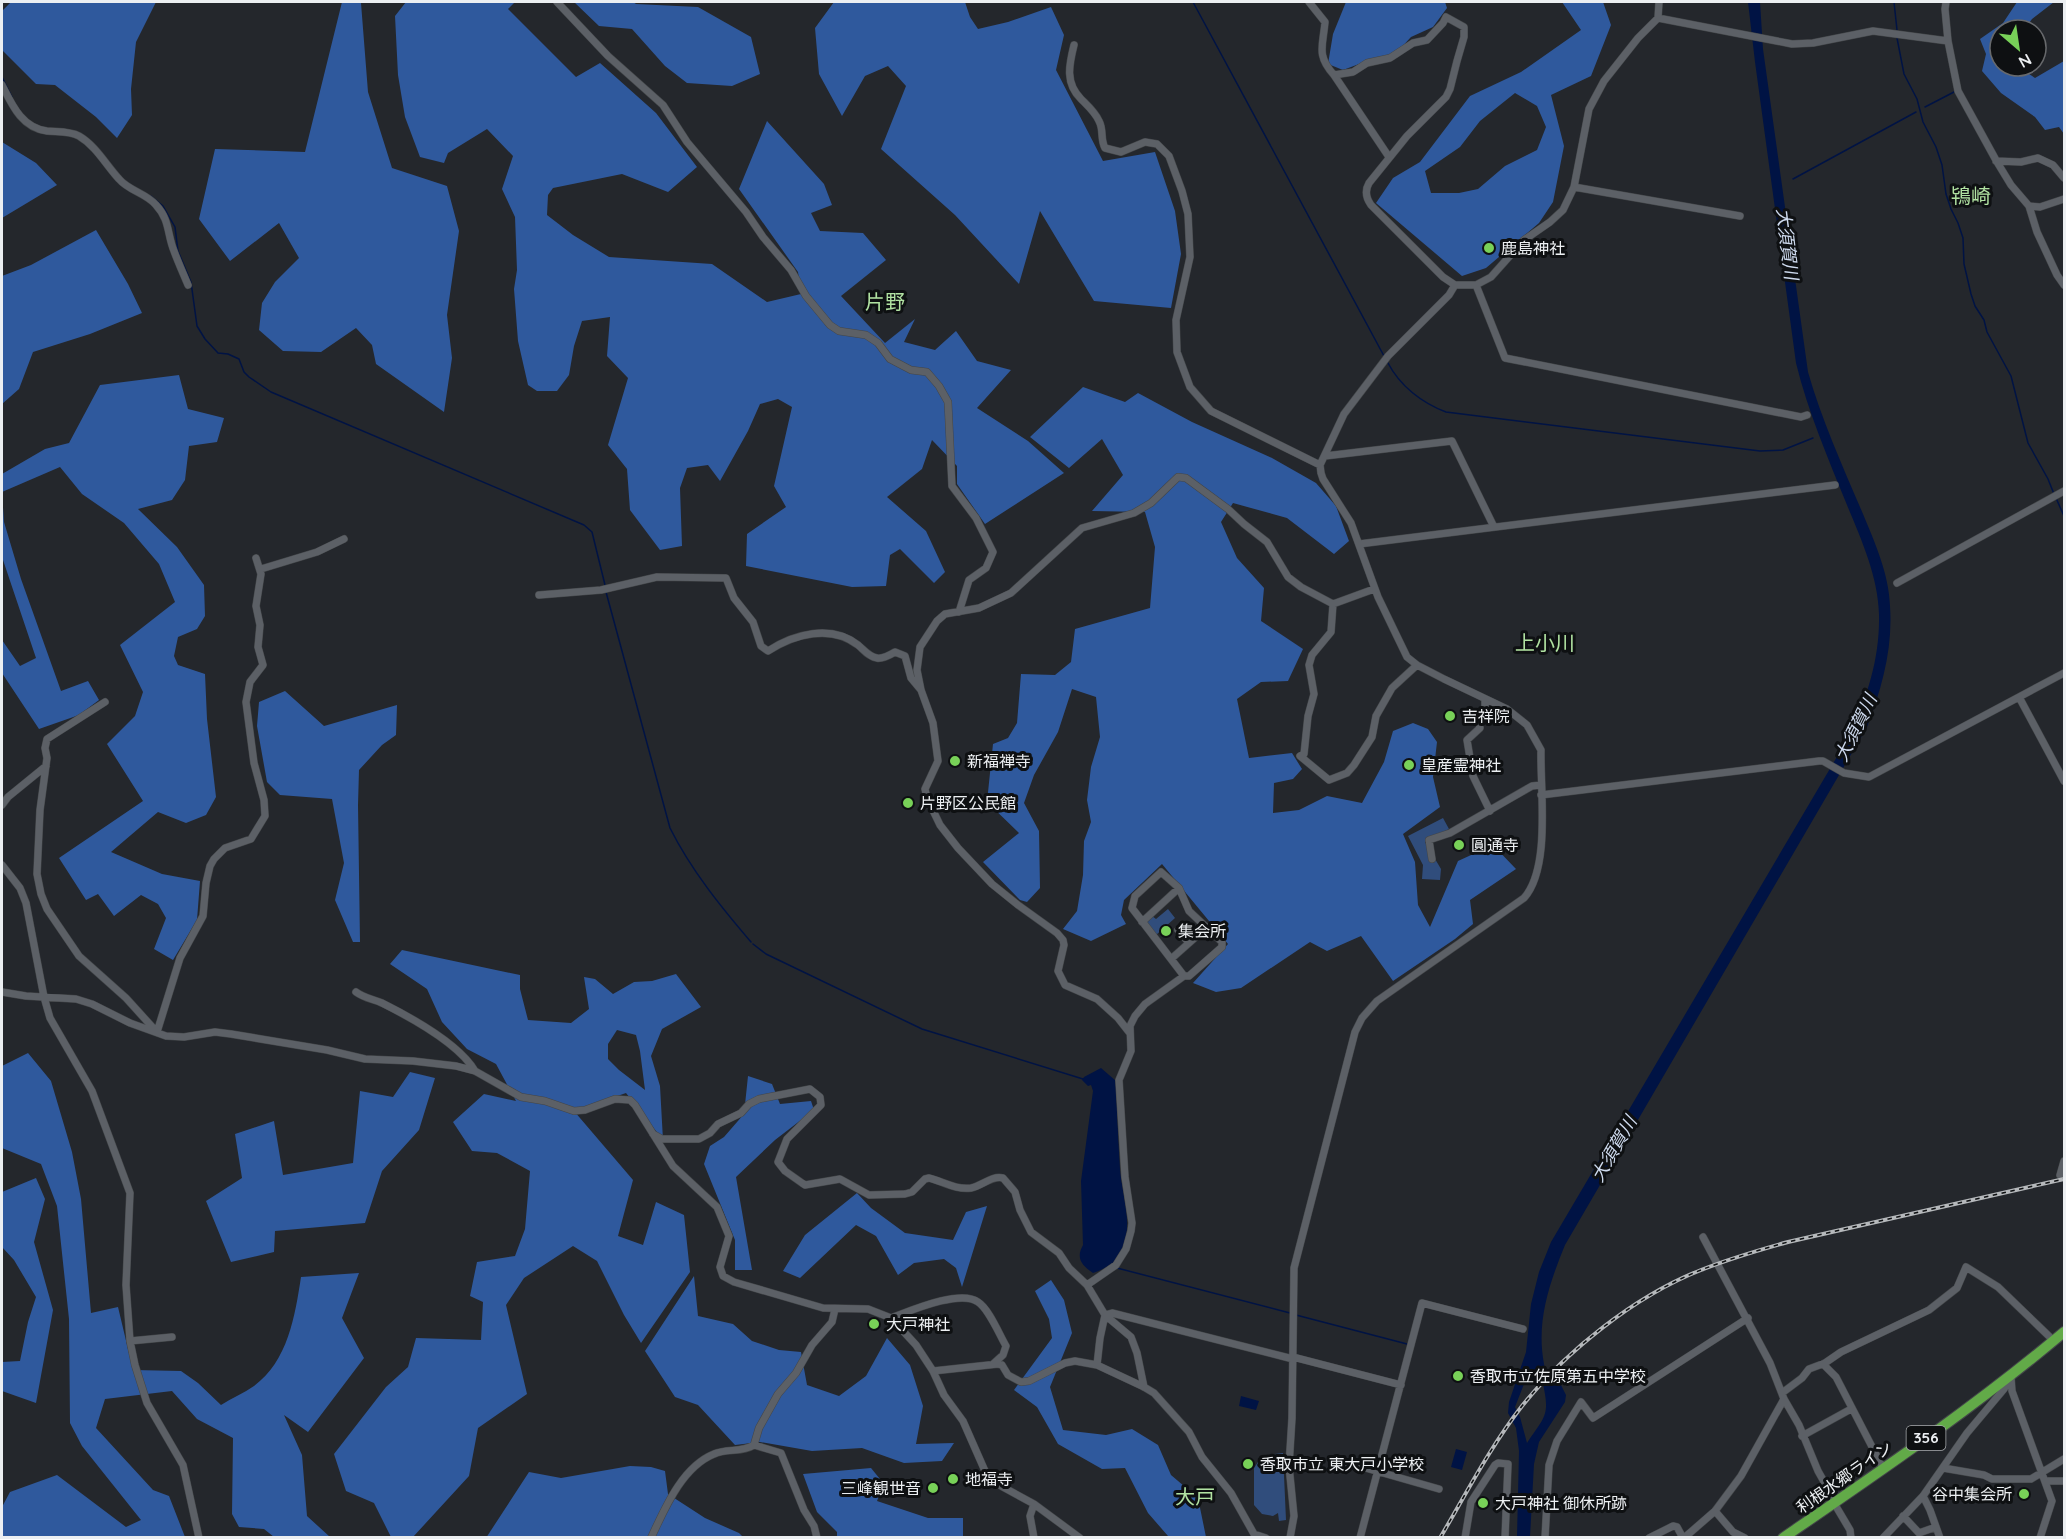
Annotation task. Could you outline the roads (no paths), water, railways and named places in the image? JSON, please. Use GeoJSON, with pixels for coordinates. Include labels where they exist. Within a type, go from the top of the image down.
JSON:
{"type":"FeatureCollection","features":[{"type":"Feature","properties":{"kind":"highway","name":"利根水郷ライン"},"geometry":{"type":"LineString","coordinates":[[1783,1538],[1967,1410],[2011,1377],[2064,1332]]}},
{"type":"Feature","properties":{"kind":"street"},"geometry":{"type":"LineString","coordinates":[[557,2],[608,56],[663,105],[687,142],[746,212],[763,237],[791,270],[806,296],[830,325],[839,332],[870,337],[891,359],[911,370],[930,374],[944,393],[948,402],[952,486],[976,518],[993,552],[986,568],[969,580],[959,612]]}},
{"type":"Feature","properties":{"kind":"street"},"geometry":{"type":"LineString","coordinates":[[1309,2],[1325,22],[1321,55],[1324,64],[1334,75],[1389,157]]}},
{"type":"Feature","properties":{"kind":"street"},"geometry":{"type":"LineString","coordinates":[[1334,75],[1353,72],[1367,63],[1390,58],[1413,43],[1427,40],[1443,23],[1446,16],[1464,27],[1464,37],[1449,93],[1407,136],[1367,186],[1368,200],[1396,231],[1455,285],[1476,285],[1494,275],[1524,240],[1563,210],[1574,187],[1589,109],[1604,81],[1638,38],[1658,18],[1659,2]]}},
{"type":"Feature","properties":{"kind":"street"},"geometry":{"type":"LineString","coordinates":[[1946,2],[1948,40],[1958,91],[1996,161],[2029,206],[2037,232],[2064,285]]}},
{"type":"Feature","properties":{"kind":"street"},"geometry":{"type":"LineString","coordinates":[[1658,18],[1792,44],[1813,43],[1873,31],[1948,40]]}},
{"type":"Feature","properties":{"kind":"street"},"geometry":{"type":"LineString","coordinates":[[1074,45],[1068,69],[1071,82],[1074,90],[1096,114],[1106,148],[1120,152],[1145,142],[1157,144],[1169,156],[1182,191],[1188,214],[1190,257],[1176,320],[1177,352],[1190,387],[1211,411],[1320,465]]}},
{"type":"Feature","properties":{"kind":"street"},"geometry":{"type":"LineString","coordinates":[[2,85],[15,111],[22,118],[39,129],[71,133],[80,137],[94,148],[129,189],[156,204],[168,224],[173,251],[188,285]]}},
{"type":"Feature","properties":{"kind":"street"},"geometry":{"type":"LineString","coordinates":[[1996,161],[2021,162],[2038,158],[2053,165],[2064,178]]}},
{"type":"Feature","properties":{"kind":"street"},"geometry":{"type":"LineString","coordinates":[[1574,187],[1740,216]]}},
{"type":"Feature","properties":{"kind":"street"},"geometry":{"type":"LineString","coordinates":[[2029,206],[2040,207],[2064,199]]}},
{"type":"Feature","properties":{"kind":"street"},"geometry":{"type":"LineString","coordinates":[[1290,1538],[1294,1516],[1289,1466],[1294,1268],[1359,1025],[1377,1001],[1514,907],[1527,894],[1535,878],[1543,840],[1541,750],[1536,738],[1518,716],[1508,709],[1485,700],[1417,665],[1407,657],[1374,589],[1346,514],[1323,479],[1320,465],[1344,414],[1381,365],[1449,296],[1455,285]]}},
{"type":"Feature","properties":{"kind":"street"},"geometry":{"type":"LineString","coordinates":[[1476,285],[1505,358],[1801,417],[1807,415]]}},
{"type":"Feature","properties":{"kind":"street"},"geometry":{"type":"LineString","coordinates":[[1325,456],[1452,441],[1494,527]]}},
{"type":"Feature","properties":{"kind":"street"},"geometry":{"type":"LineString","coordinates":[[1129,1032],[1097,999],[1065,985],[1058,971],[1063,940],[1057,933],[992,885],[940,825],[927,798],[926,789],[938,760],[933,723],[921,690],[917,670],[920,647],[937,621],[945,614],[979,608],[1011,593],[1082,528],[1134,513],[1151,503],[1178,477],[1186,478],[1267,542],[1288,577],[1301,587],[1333,604],[1374,589]]}},
{"type":"Feature","properties":{"kind":"street"},"geometry":{"type":"LineString","coordinates":[[1359,544],[1835,485]]}},
{"type":"Feature","properties":{"kind":"street"},"geometry":{"type":"LineString","coordinates":[[1897,583],[2064,491]]}},
{"type":"Feature","properties":{"kind":"street"},"geometry":{"type":"LineString","coordinates":[[261,569],[317,552],[344,539]]}},
{"type":"Feature","properties":{"kind":"street"},"geometry":{"type":"LineString","coordinates":[[157,1032],[180,958],[203,916],[210,866],[225,848],[251,839],[265,816],[264,800],[254,763],[246,702],[250,682],[263,665],[258,647],[260,625],[256,606],[261,569],[256,558]]}},
{"type":"Feature","properties":{"kind":"street"},"geometry":{"type":"LineString","coordinates":[[539,595],[602,590],[657,577],[726,578],[734,598],[753,622],[761,646],[768,651],[795,637],[827,633],[841,636],[857,644],[867,654],[878,658],[895,652],[905,656],[911,678],[921,690]]}},
{"type":"Feature","properties":{"kind":"street"},"geometry":{"type":"LineString","coordinates":[[1333,604],[1331,632],[1312,655],[1309,665],[1314,694],[1308,716],[1304,754],[1300,756],[1329,780],[1347,773],[1354,765],[1372,737],[1376,717],[1392,688],[1417,665]]}},
{"type":"Feature","properties":{"kind":"street"},"geometry":{"type":"LineString","coordinates":[[1541,795],[1819,761],[1845,773],[1863,778],[1876,774],[2064,673]]}},
{"type":"Feature","properties":{"kind":"street"},"geometry":{"type":"LineString","coordinates":[[2019,697],[2064,781]]}},
{"type":"Feature","properties":{"kind":"street"},"geometry":{"type":"LineString","coordinates":[[1485,700],[1485,710],[1478,718],[1480,728],[1467,740],[1473,776],[1490,810]]}},
{"type":"Feature","properties":{"kind":"street"},"geometry":{"type":"LineString","coordinates":[[105,702],[47,739],[37,874],[47,909],[79,956],[126,998],[157,1032]]}},
{"type":"Feature","properties":{"kind":"street"},"geometry":{"type":"LineString","coordinates":[[2,806],[8,797],[46,766]]}},
{"type":"Feature","properties":{"kind":"street"},"geometry":{"type":"LineString","coordinates":[[1432,859],[1429,840],[1450,833],[1532,786],[1541,785]]}},
{"type":"Feature","properties":{"kind":"street"},"geometry":{"type":"LineString","coordinates":[[2,865],[20,888],[26,903],[44,997],[54,1027],[92,1091],[130,1193],[126,1285],[130,1341],[147,1403],[184,1469],[199,1538]]}},
{"type":"Feature","properties":{"kind":"street"},"geometry":{"type":"LineString","coordinates":[[1087,1285],[1116,1265],[1126,1249],[1131,1231],[1119,1080],[1131,1051],[1129,1032],[1135,1016],[1145,1004],[1184,976],[1189,976],[1222,946],[1222,942],[1189,911],[1179,888],[1161,872],[1135,896],[1132,908],[1184,976]]}},
{"type":"Feature","properties":{"kind":"street"},"geometry":{"type":"LineString","coordinates":[[1142,922],[1179,888]]}},
{"type":"Feature","properties":{"kind":"street"},"geometry":{"type":"LineString","coordinates":[[1171,959],[1207,927]]}},
{"type":"Feature","properties":{"kind":"street"},"geometry":{"type":"LineString","coordinates":[[1178,930],[1190,943]]}},
{"type":"Feature","properties":{"kind":"street"},"geometry":{"type":"LineString","coordinates":[[2,992],[85,1002],[130,1023],[166,1036],[184,1037],[215,1032],[327,1050],[365,1059],[439,1063],[475,1071],[521,1097],[545,1101],[574,1111],[585,1110],[615,1100],[630,1100],[640,1112],[673,1166],[717,1207],[729,1236],[720,1267],[723,1276],[734,1282],[823,1308],[868,1309],[891,1318],[916,1345],[933,1371],[944,1395],[963,1421],[985,1471],[1001,1486],[1034,1504],[1080,1538]]}},
{"type":"Feature","properties":{"kind":"street"},"geometry":{"type":"LineString","coordinates":[[356,992],[380,1002],[440,1037],[475,1071]]}},
{"type":"Feature","properties":{"kind":"street"},"geometry":{"type":"LineString","coordinates":[[651,1133],[662,1139],[699,1139],[710,1133],[718,1124],[741,1113],[749,1104],[759,1099],[810,1089],[820,1097],[821,1105],[787,1139],[778,1162],[794,1178],[805,1185],[840,1179],[869,1196],[912,1192],[929,1178],[962,1188],[974,1188],[999,1176],[1003,1178],[1015,1192],[1020,1210],[1031,1232],[1059,1253],[1087,1285],[1105,1315],[1131,1337],[1144,1387]]}},
{"type":"Feature","properties":{"kind":"street"},"geometry":{"type":"LineString","coordinates":[[2060,1174],[2064,1161]]}},
{"type":"Feature","properties":{"kind":"street"},"geometry":{"type":"LineString","coordinates":[[1703,1237],[1748,1318],[1818,1471],[1850,1530],[1851,1538]]}},
{"type":"Feature","properties":{"kind":"street"},"geometry":{"type":"LineString","coordinates":[[1649,1538],[1675,1526],[1684,1538],[1715,1511],[1742,1476],[1783,1396],[1809,1369],[1929,1310],[1957,1288],[1966,1267],[1998,1287],[2055,1341]]}},
{"type":"Feature","properties":{"kind":"street"},"geometry":{"type":"LineString","coordinates":[[891,1318],[945,1300],[962,1297],[977,1301],[984,1308],[1006,1346],[1003,1355],[993,1364]]}},
{"type":"Feature","properties":{"kind":"street"},"geometry":{"type":"LineString","coordinates":[[1360,1538],[1422,1303],[1523,1329]]}},
{"type":"Feature","properties":{"kind":"street"},"geometry":{"type":"LineString","coordinates":[[754,1445],[759,1428],[778,1394],[796,1373],[812,1345],[832,1322],[835,1309]]}},
{"type":"Feature","properties":{"kind":"street"},"geometry":{"type":"LineString","coordinates":[[1105,1315],[1112,1313],[1401,1385]]}},
{"type":"Feature","properties":{"kind":"street"},"geometry":{"type":"LineString","coordinates":[[1097,1365],[1105,1315]]}},
{"type":"Feature","properties":{"kind":"street"},"geometry":{"type":"LineString","coordinates":[[1545,1538],[1551,1455],[1581,1402],[1593,1418],[1748,1318]]}},
{"type":"Feature","properties":{"kind":"street"},"geometry":{"type":"LineString","coordinates":[[130,1341],[172,1338]]}},
{"type":"Feature","properties":{"kind":"street"},"geometry":{"type":"LineString","coordinates":[[933,1371],[1002,1365],[1008,1375],[1021,1382],[1029,1381],[1072,1361],[1097,1365],[1144,1387],[1154,1394],[1189,1432],[1202,1458],[1231,1493],[1254,1534],[1266,1538]]}},
{"type":"Feature","properties":{"kind":"street"},"geometry":{"type":"LineString","coordinates":[[1823,1364],[1836,1377],[1883,1468]]}},
{"type":"Feature","properties":{"kind":"street"},"geometry":{"type":"LineString","coordinates":[[1883,1538],[1923,1496],[1967,1433],[2004,1389],[2011,1377]]}},
{"type":"Feature","properties":{"kind":"street"},"geometry":{"type":"LineString","coordinates":[[2011,1377],[2012,1391],[2052,1501],[2040,1538]]}},
{"type":"Feature","properties":{"kind":"street"},"geometry":{"type":"LineString","coordinates":[[1803,1436],[1851,1409]]}},
{"type":"Feature","properties":{"kind":"street"},"geometry":{"type":"LineString","coordinates":[[651,1538],[680,1481],[715,1453],[746,1449],[754,1445],[782,1453],[817,1538]]}},
{"type":"Feature","properties":{"kind":"street"},"geometry":{"type":"LineString","coordinates":[[1334,1459],[1439,1489]]}},
{"type":"Feature","properties":{"kind":"street"},"geometry":{"type":"LineString","coordinates":[[1943,1468],[1984,1475],[1992,1479],[2031,1479],[2064,1459]]}},
{"type":"Feature","properties":{"kind":"street"},"geometry":{"type":"LineString","coordinates":[[1465,1538],[1472,1502],[1498,1463],[1508,1464],[1505,1538]]}},
{"type":"Feature","properties":{"kind":"street"},"geometry":{"type":"LineString","coordinates":[[2045,1481],[2064,1481]]}},
{"type":"Feature","properties":{"kind":"street"},"geometry":{"type":"LineString","coordinates":[[1923,1496],[1940,1538]]}},
{"type":"Feature","properties":{"kind":"street"},"geometry":{"type":"LineString","coordinates":[[1034,1504],[1030,1516],[1034,1538]]}},
{"type":"Feature","properties":{"kind":"street"},"geometry":{"type":"LineString","coordinates":[[1715,1511],[1733,1532],[1745,1538]]}},
{"type":"Feature","properties":{"kind":"street"},"geometry":{"type":"LineString","coordinates":[[1903,1516],[1919,1533],[1936,1527]]}},
{"type":"Feature","properties":{"kind":"water","name":"大須賀川"},"geometry":{"type":"Polygon","coordinates":[[[1748,2],[1760,2],[1763,49],[1808,372],[1826,426],[1881,559],[1890,606],[1888,652],[1882,683],[1867,727],[1565,1245],[1549,1289],[1543,1318],[1542,1348],[1547,1375],[1553,1382],[1560,1383],[1566,1395],[1565,1402],[1539,1442],[1534,1464],[1530,1537],[1517,1537],[1519,1451],[1516,1428],[1508,1413],[1509,1402],[1526,1352],[1531,1304],[1539,1272],[1551,1242],[1851,733],[1868,690],[1875,660],[1879,630],[1876,586],[1863,544],[1812,417],[1796,363],[1748,2]],[[1532,1381],[1524,1384],[1515,1407],[1527,1443],[1546,1410],[1543,1384],[1532,1381]]]}},
{"type":"Feature","properties":{"kind":"water"},"geometry":{"type":"Polygon","coordinates":[[[1101,1068],[1116,1081],[1120,1169],[1127,1228],[1126,1238],[1118,1257],[1108,1267],[1093,1273],[1083,1265],[1080,1258],[1083,1245],[1081,1181],[1093,1091],[1091,1085],[1088,1086],[1082,1080],[1101,1068]]]}},
{"type":"Feature","properties":{"kind":"water"},"geometry":{"type":"Polygon","coordinates":[[[1241,1396],[1259,1401],[1256,1410],[1239,1406],[1241,1396]]]}},
{"type":"Feature","properties":{"kind":"water"},"geometry":{"type":"Polygon","coordinates":[[[1456,1449],[1467,1452],[1462,1470],[1451,1467],[1456,1449]]]}},
{"type":"Feature","properties":{"kind":"waterway"},"geometry":{"type":"LineString","coordinates":[[1193,2],[1384,356]]}},
{"type":"Feature","properties":{"kind":"waterway"},"geometry":{"type":"LineString","coordinates":[[1894,2],[1897,30]]}},
{"type":"Feature","properties":{"kind":"waterway"},"geometry":{"type":"LineString","coordinates":[[1897,38],[1904,74],[1917,99],[1923,122],[1942,165],[1946,194],[1963,238],[1964,264],[1975,306],[2011,376],[2028,443],[2054,494]]}},
{"type":"Feature","properties":{"kind":"waterway"},"geometry":{"type":"LineString","coordinates":[[2,77],[12,97]]}},
{"type":"Feature","properties":{"kind":"waterway"},"geometry":{"type":"LineString","coordinates":[[1925,107],[1954,92]]}},
{"type":"Feature","properties":{"kind":"waterway"},"geometry":{"type":"LineString","coordinates":[[1793,179],[1916,112]]}},
{"type":"Feature","properties":{"kind":"waterway"},"geometry":{"type":"LineString","coordinates":[[151,196],[163,206],[175,227],[178,251],[191,282],[197,326],[218,353],[239,359],[244,372],[271,392],[584,525],[592,532],[605,585]]}},
{"type":"Feature","properties":{"kind":"waterway"},"geometry":{"type":"LineString","coordinates":[[1388,363],[1412,393],[1446,412],[1760,451],[1783,450],[1813,438]]}},
{"type":"Feature","properties":{"kind":"waterway"},"geometry":{"type":"LineString","coordinates":[[2056,498],[2064,516]]}},
{"type":"Feature","properties":{"kind":"waterway"},"geometry":{"type":"LineString","coordinates":[[606,592],[670,828],[687,859],[707,888],[751,942]]}},
{"type":"Feature","properties":{"kind":"waterway"},"geometry":{"type":"LineString","coordinates":[[753,944],[766,954],[922,1029],[1083,1079]]}},
{"type":"Feature","properties":{"kind":"waterway"},"geometry":{"type":"LineString","coordinates":[[1117,1268],[1290,1313]]}},
{"type":"Feature","properties":{"kind":"waterway"},"geometry":{"type":"LineString","coordinates":[[1296,1315],[1407,1344]]}},
{"type":"Feature","properties":{"kind":"railway"},"geometry":{"type":"LineString","coordinates":[[1440,1538],[1499,1438],[1540,1385],[1559,1365],[1603,1327],[1651,1294],[1701,1270],[1777,1245],[2064,1179]]}},
{"type":"Feature","properties":{"kind":"place","name":"鹿島神社"},"geometry":{"type":"Point","coordinates":[1489,248]}},
{"type":"Feature","properties":{"kind":"place","name":"吉祥院"},"geometry":{"type":"Point","coordinates":[1450,716]}},
{"type":"Feature","properties":{"kind":"place","name":"新福禅寺"},"geometry":{"type":"Point","coordinates":[955,761]}},
{"type":"Feature","properties":{"kind":"place","name":"皇産霊神社"},"geometry":{"type":"Point","coordinates":[1409,765]}},
{"type":"Feature","properties":{"kind":"place","name":"片野区公民館"},"geometry":{"type":"Point","coordinates":[908,803]}},
{"type":"Feature","properties":{"kind":"place","name":"圓通寺"},"geometry":{"type":"Point","coordinates":[1459,845]}},
{"type":"Feature","properties":{"kind":"place","name":"集会所"},"geometry":{"type":"Point","coordinates":[1166,931]}},
{"type":"Feature","properties":{"kind":"place","name":"大戸神社"},"geometry":{"type":"Point","coordinates":[874,1324]}},
{"type":"Feature","properties":{"kind":"place","name":"香取市立佐原第五中学校"},"geometry":{"type":"Point","coordinates":[1458,1376]}},
{"type":"Feature","properties":{"kind":"place","name":"香取市立 東大戸小学校"},"geometry":{"type":"Point","coordinates":[1248,1464]}},
{"type":"Feature","properties":{"kind":"place","name":"地福寺"},"geometry":{"type":"Point","coordinates":[953,1479]}},
{"type":"Feature","properties":{"kind":"place","name":"三峰観世音"},"geometry":{"type":"Point","coordinates":[933,1488]}},
{"type":"Feature","properties":{"kind":"place","name":"谷中集会所"},"geometry":{"type":"Point","coordinates":[2024,1494]}},
{"type":"Feature","properties":{"kind":"place","name":"大戸神社 御休所跡"},"geometry":{"type":"Point","coordinates":[1483,1503]}},
{"type":"Feature","properties":{"kind":"district","name":"鴇崎"},"geometry":{"type":"Point","coordinates":[1971,196]}},
{"type":"Feature","properties":{"kind":"district","name":"片野"},"geometry":{"type":"Point","coordinates":[885,302]}},
{"type":"Feature","properties":{"kind":"district","name":"上小川"},"geometry":{"type":"Point","coordinates":[1545,643]}},
{"type":"Feature","properties":{"kind":"district","name":"大戸"},"geometry":{"type":"Point","coordinates":[1195,1497]}}]}
